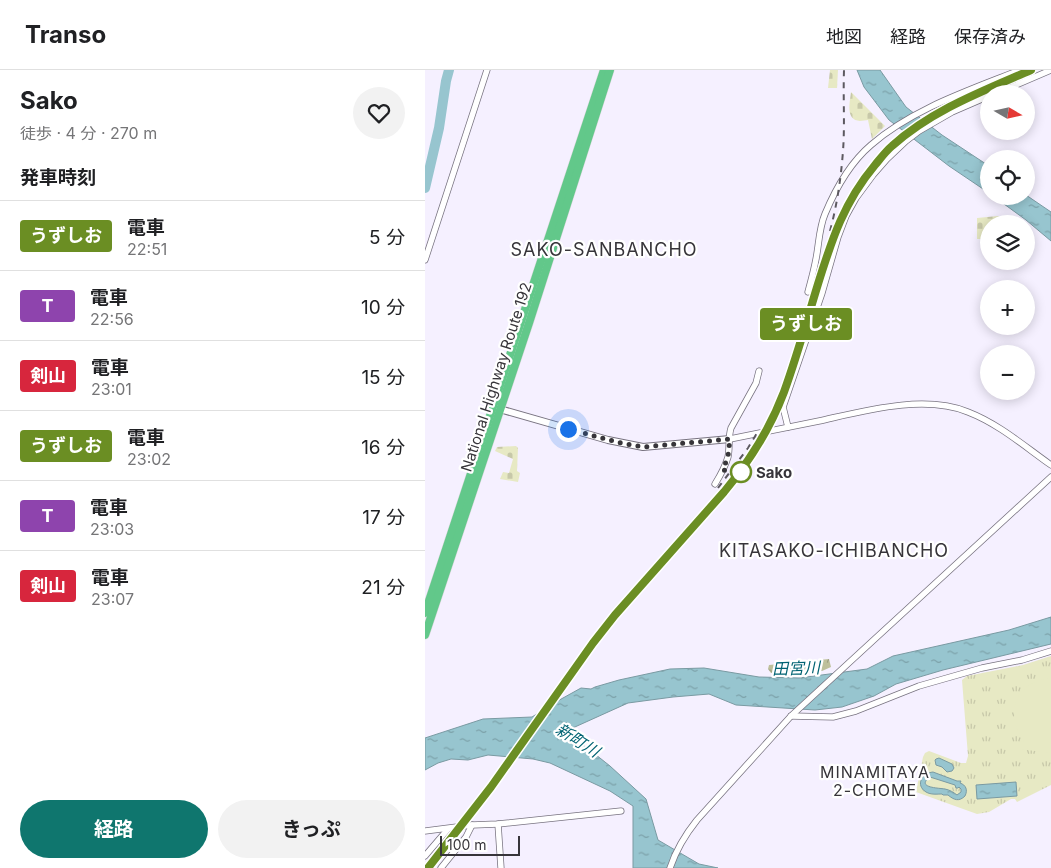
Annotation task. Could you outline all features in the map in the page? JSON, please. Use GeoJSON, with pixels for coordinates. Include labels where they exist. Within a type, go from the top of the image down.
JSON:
{"type":"FeatureCollection","features":[{"type":"Feature","properties":{"kind":"highway","name":"National Highway Route 192"},"geometry":{"type":"LineString","coordinates":[[425,634],[604,70]]}},
{"type":"Feature","properties":{"kind":"highway","name":"National Highway Route 192"},"geometry":{"type":"LineString","coordinates":[[425,613],[497,408],[610,70]]}},
{"type":"Feature","properties":{"kind":"main road"},"geometry":{"type":"LineString","coordinates":[[497,408],[608,440],[643,447],[730,439]]}},
{"type":"Feature","properties":{"kind":"street"},"geometry":{"type":"LineString","coordinates":[[425,260],[487,70]]}},
{"type":"Feature","properties":{"kind":"street"},"geometry":{"type":"LineString","coordinates":[[808,292],[816,262],[824,216],[842,180],[869,146],[918,113],[1020,70]]}},
{"type":"Feature","properties":{"kind":"street"},"geometry":{"type":"LineString","coordinates":[[1016,85],[1051,70]]}},
{"type":"Feature","properties":{"kind":"street"},"geometry":{"type":"LineString","coordinates":[[788,427],[783,406],[822,293],[838,237],[846,216],[856,198],[887,159],[906,141],[919,131],[952,112],[980,100]]}},
{"type":"Feature","properties":{"kind":"street"},"geometry":{"type":"LineString","coordinates":[[715,484],[728,456],[731,428],[756,384],[759,371]]}},
{"type":"Feature","properties":{"kind":"street"},"geometry":{"type":"LineString","coordinates":[[730,439],[903,405],[943,405],[966,411],[989,421],[1051,465]]}},
{"type":"Feature","properties":{"kind":"street"},"geometry":{"type":"LineString","coordinates":[[670,868],[678,848],[697,820],[791,716],[1051,477]]}},
{"type":"Feature","properties":{"kind":"street"},"geometry":{"type":"LineString","coordinates":[[791,716],[833,716],[856,711],[919,686],[1051,651]]}},
{"type":"Feature","properties":{"kind":"street"},"geometry":{"type":"LineString","coordinates":[[425,831],[621,811]]}},
{"type":"Feature","properties":{"kind":"street"},"geometry":{"type":"LineString","coordinates":[[498,824],[501,868]]}},
{"type":"Feature","properties":{"kind":"street"},"geometry":{"type":"LineString","coordinates":[[441,868],[466,837],[472,826]]}},
{"type":"Feature","properties":{"kind":"street"},"geometry":{"type":"LineString","coordinates":[[425,856],[448,829]]}},
{"type":"Feature","properties":{"kind":"green space"},"geometry":{"type":"Polygon","coordinates":[[[830,70],[838,70],[837,88],[828,88],[830,70]]]}},
{"type":"Feature","properties":{"kind":"green space"},"geometry":{"type":"Polygon","coordinates":[[[851,92],[885,126],[872,139],[868,120],[855,120],[850,114],[851,92]]]}},
{"type":"Feature","properties":{"kind":"green space"},"geometry":{"type":"Polygon","coordinates":[[[977,218],[980,218],[980,239],[977,239],[977,218]]]}},
{"type":"Feature","properties":{"kind":"green space"},"geometry":{"type":"Polygon","coordinates":[[[516,446],[518,448],[517,471],[520,473],[518,482],[500,479],[503,472],[509,473],[513,459],[495,451],[497,447],[516,446]]]}},
{"type":"Feature","properties":{"kind":"green space"},"geometry":{"type":"Polygon","coordinates":[[[1051,656],[1051,785],[1017,802],[1015,799],[1011,799],[989,812],[977,814],[916,792],[925,753],[929,751],[961,763],[966,763],[968,756],[962,680],[967,676],[1023,665],[1051,656]]]}},
{"type":"Feature","properties":{"kind":"green space"},"geometry":{"type":"Polygon","coordinates":[[[829,659],[831,667],[822,671],[813,669],[771,673],[768,669],[769,665],[829,659]]]}},
{"type":"Feature","properties":{"kind":"green space"},"geometry":{"type":"Polygon","coordinates":[[[1051,678],[1051,753],[1019,749],[1021,741],[1024,742],[1018,731],[1014,710],[1021,692],[1039,680],[1051,678]]]}},
{"type":"Feature","properties":{"kind":"water"},"geometry":{"type":"Polygon","coordinates":[[[857,70],[880,70],[906,107],[942,135],[980,160],[980,187],[949,166],[889,120],[864,87],[857,70]]]}},
{"type":"Feature","properties":{"kind":"water"},"geometry":{"type":"Polygon","coordinates":[[[1035,201],[1051,212],[1051,241],[1035,228],[1035,215],[1019,215],[1005,205],[1035,205],[1035,201]]]}},
{"type":"Feature","properties":{"kind":"water"},"geometry":{"type":"Polygon","coordinates":[[[1051,617],[1051,644],[943,670],[896,684],[874,696],[842,707],[815,710],[736,705],[709,694],[673,697],[628,703],[566,731],[610,766],[646,799],[658,840],[699,864],[718,868],[633,868],[633,806],[610,791],[550,763],[533,759],[488,755],[468,760],[451,759],[425,770],[425,738],[483,719],[532,717],[581,688],[591,689],[619,680],[670,669],[704,668],[759,677],[799,678],[867,669],[893,656],[1009,630],[1051,617]]]}},
{"type":"Feature","properties":{"kind":"water"},"geometry":{"type":"Polygon","coordinates":[[[939,758],[952,764],[954,768],[952,771],[947,772],[942,767],[936,765],[935,760],[939,758]]]}},
{"type":"Feature","properties":{"kind":"water"},"geometry":{"type":"Polygon","coordinates":[[[933,772],[961,781],[960,783],[966,788],[965,796],[957,800],[948,795],[926,792],[920,783],[923,777],[933,772]],[[930,777],[925,783],[930,787],[948,790],[957,795],[961,792],[961,789],[959,787],[956,788],[955,785],[930,777]]]}},
{"type":"Feature","properties":{"kind":"water"},"geometry":{"type":"Polygon","coordinates":[[[1016,782],[1017,796],[977,799],[976,785],[1016,782]]]}},
{"type":"Feature","properties":{"kind":"waterway"},"geometry":{"type":"LineString","coordinates":[[425,188],[439,128],[449,70]]}},
{"type":"Feature","properties":{"kind":"railway"},"geometry":{"type":"LineString","coordinates":[[830,231],[837,201],[842,161],[844,70]]}},
{"type":"Feature","properties":{"kind":"railway"},"geometry":{"type":"LineString","coordinates":[[428,868],[491,787],[587,651],[615,615],[736,478],[754,452],[784,392],[835,232],[861,183],[891,147],[908,133],[955,104],[1031,70]]}},
{"type":"Feature","properties":{"kind":"railway"},"geometry":{"type":"LineString","coordinates":[[718,488],[757,433]]}},
{"type":"Feature","properties":{"kind":"train","name":"うずしお"},"geometry":{"type":"LineString","coordinates":[[428,868],[472,813],[570,674],[615,615],[713,505],[741,472],[754,452],[773,418],[784,392],[835,232],[861,183],[891,147],[908,133],[955,104],[1031,70]]}},
{"type":"Feature","properties":{"kind":"place","name":"Sako"},"geometry":{"type":"Point","coordinates":[741,472]}},
{"type":"Feature","properties":{"kind":"district","name":"SAKO-SANBANCHO"},"geometry":{"type":"Point","coordinates":[604,249]}},
{"type":"Feature","properties":{"kind":"district","name":"KITASAKO-ICHIBANCHO"},"geometry":{"type":"Point","coordinates":[834,550]}},
{"type":"Feature","properties":{"kind":"district","name":"MINAMITAYA 2-CHOME"},"geometry":{"type":"Point","coordinates":[875,781]}},
{"type":"Feature","properties":{"kind":"route"},"geometry":{"type":"LineString","coordinates":[[568,429],[643,447],[730,439],[728,456],[723,470],[741,472]]}},
{"type":"Feature","properties":{"kind":"water label","name":"田宮川"},"geometry":{"type":"Point","coordinates":[796,668]}},
{"type":"Feature","properties":{"kind":"water label","name":"新町川"},"geometry":{"type":"Point","coordinates":[578,740]}}]}
